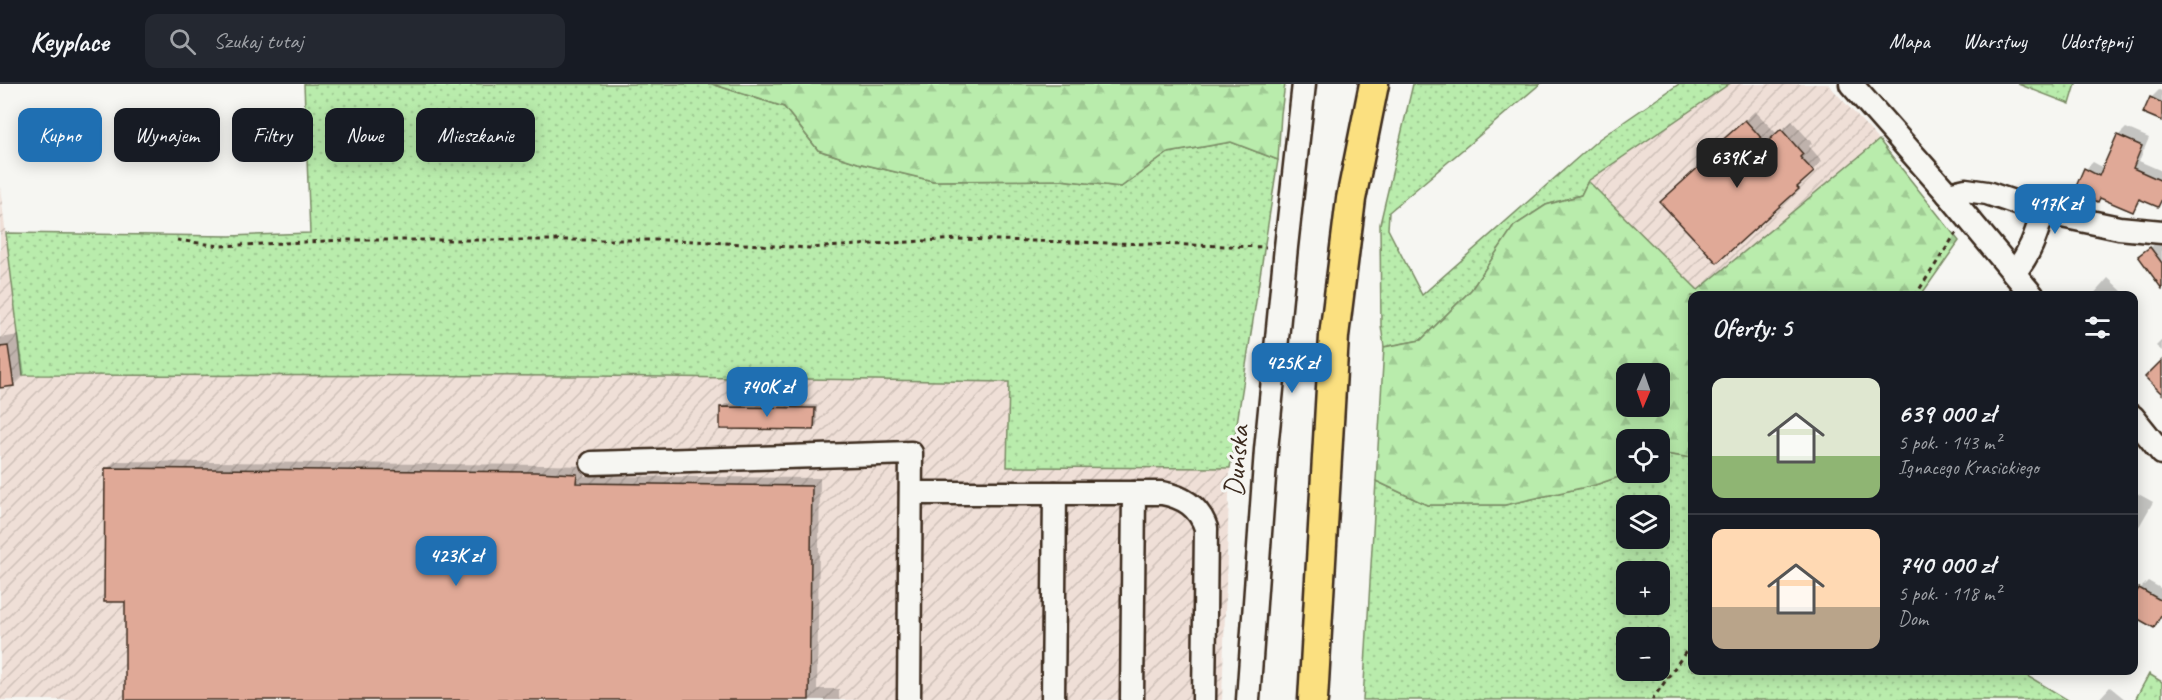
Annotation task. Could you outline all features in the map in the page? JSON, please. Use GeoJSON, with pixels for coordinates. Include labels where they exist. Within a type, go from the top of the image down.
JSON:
{"type":"FeatureCollection","features":[{"type":"Feature","properties":{"kind":"main road"},"geometry":{"type":"LineString","coordinates":[[1313,700],[1334,336],[1351,199],[1374,84]]}},
{"type":"Feature","properties":{"kind":"street","name":"Duńska"},"geometry":{"type":"LineString","coordinates":[[1248,700],[1266,450],[1304,84]]}},
{"type":"Feature","properties":{"kind":"street"},"geometry":{"type":"LineString","coordinates":[[1851,84],[1948,194],[2029,291]]}},
{"type":"Feature","properties":{"kind":"street"},"geometry":{"type":"LineString","coordinates":[[1948,194],[1966,190],[1987,194],[2043,212],[2119,228],[2162,232]]}},
{"type":"Feature","properties":{"kind":"street"},"geometry":{"type":"LineString","coordinates":[[2014,273],[2025,261],[2043,212]]}},
{"type":"Feature","properties":{"kind":"street"},"geometry":{"type":"LineString","coordinates":[[2138,423],[2162,453]]}},
{"type":"Feature","properties":{"kind":"street"},"geometry":{"type":"LineString","coordinates":[[592,463],[911,453],[909,700]]}},
{"type":"Feature","properties":{"kind":"street"},"geometry":{"type":"LineString","coordinates":[[911,493],[1162,493],[1184,500],[1196,508],[1203,517],[1206,528],[1204,700]]}},
{"type":"Feature","properties":{"kind":"street"},"geometry":{"type":"LineString","coordinates":[[1053,700],[1055,493]]}},
{"type":"Feature","properties":{"kind":"street"},"geometry":{"type":"LineString","coordinates":[[1132,700],[1134,493]]}},
{"type":"Feature","properties":{"kind":"path"},"geometry":{"type":"LineString","coordinates":[[1918,291],[1966,217]]}},
{"type":"Feature","properties":{"kind":"path"},"geometry":{"type":"LineString","coordinates":[[177,240],[220,246],[346,240],[677,240],[809,248],[957,239],[1192,247],[1286,247]]}},
{"type":"Feature","properties":{"kind":"path"},"geometry":{"type":"LineString","coordinates":[[1652,700],[1688,649]]}},
{"type":"Feature","properties":{"kind":"shaded area"},"geometry":{"type":"Polygon","coordinates":[[[1729,84],[1828,84],[1879,140],[1697,290],[1588,181],[1729,84]]]}},
{"type":"Feature","properties":{"kind":"shaded area"},"geometry":{"type":"Polygon","coordinates":[[[0,187],[23,375],[595,376],[1009,382],[1007,467],[1230,468],[1222,700],[0,700],[0,187]]]}},
{"type":"Feature","properties":{"kind":"green space"},"geometry":{"type":"Polygon","coordinates":[[[304,84],[712,84],[784,107],[818,150],[858,163],[933,181],[1061,180],[1121,187],[1168,153],[1231,142],[1278,160],[1230,468],[1007,467],[1009,382],[595,376],[23,375],[6,233],[230,236],[310,233],[307,162],[313,162],[313,108],[305,108],[304,84]]]}},
{"type":"Feature","properties":{"kind":"green space"},"geometry":{"type":"Polygon","coordinates":[[[712,84],[1285,84],[1278,160],[1231,142],[1168,153],[1121,187],[1061,180],[933,181],[858,163],[818,150],[784,107],[712,84]]]}},
{"type":"Feature","properties":{"kind":"green space"},"geometry":{"type":"Polygon","coordinates":[[[1413,84],[1540,84],[1389,212],[1388,229],[1422,295],[1599,139],[1679,84],[1729,84],[1588,181],[1581,195],[1546,205],[1514,226],[1471,290],[1421,340],[1384,347],[1381,325],[1380,224],[1413,84]]]}},
{"type":"Feature","properties":{"kind":"green space"},"geometry":{"type":"Polygon","coordinates":[[[2018,84],[2076,84],[2070,104],[2018,84]]]}},
{"type":"Feature","properties":{"kind":"green space"},"geometry":{"type":"Polygon","coordinates":[[[1879,140],[1959,241],[1924,291],[1688,291],[1688,457],[1670,455],[1670,429],[1616,429],[1616,478],[1595,485],[1505,505],[1427,505],[1376,481],[1384,347],[1421,340],[1471,290],[1514,226],[1546,205],[1581,195],[1588,181],[1698,290],[1879,140]]]}},
{"type":"Feature","properties":{"kind":"green space"},"geometry":{"type":"Polygon","coordinates":[[[1670,455],[1688,457],[1688,675],[2027,675],[2068,700],[1363,700],[1376,481],[1427,505],[1505,505],[1595,485],[1616,478],[1616,483],[1670,483],[1670,455]]]}},
{"type":"Feature","properties":{"kind":"green space"},"geometry":{"type":"Polygon","coordinates":[[[2149,674],[2162,682],[2162,700],[2135,700],[2149,674]]]}},
{"type":"Feature","properties":{"kind":"building"},"geometry":{"type":"Polygon","coordinates":[[[2150,97],[2162,103],[2162,121],[2143,113],[2150,97]]]}},
{"type":"Feature","properties":{"kind":"building"},"geometry":{"type":"Polygon","coordinates":[[[1745,120],[1766,143],[1781,129],[1803,154],[1800,157],[1814,172],[1797,187],[1799,189],[1717,263],[1660,202],[1703,163],[1700,160],[1745,120]]]}},
{"type":"Feature","properties":{"kind":"building"},"geometry":{"type":"Polygon","coordinates":[[[2117,135],[2142,146],[2133,168],[2162,181],[2162,199],[2158,207],[2139,199],[2133,212],[2100,198],[2098,202],[2074,191],[2084,168],[2099,176],[2117,135]]]}},
{"type":"Feature","properties":{"kind":"building"},"geometry":{"type":"Polygon","coordinates":[[[2150,247],[2162,263],[2162,289],[2138,256],[2150,247]]]}},
{"type":"Feature","properties":{"kind":"building"},"geometry":{"type":"Polygon","coordinates":[[[8,346],[14,386],[0,388],[0,347],[8,346]]]}},
{"type":"Feature","properties":{"kind":"building"},"geometry":{"type":"Polygon","coordinates":[[[2162,360],[2162,394],[2145,377],[2162,360]]]}},
{"type":"Feature","properties":{"kind":"building"},"geometry":{"type":"Polygon","coordinates":[[[720,407],[815,408],[814,430],[720,429],[720,407]]]}},
{"type":"Feature","properties":{"kind":"building"},"geometry":{"type":"Polygon","coordinates":[[[105,468],[536,472],[577,474],[576,483],[812,486],[809,700],[125,700],[125,602],[104,602],[105,468]]]}},
{"type":"Feature","properties":{"kind":"building"},"geometry":{"type":"Polygon","coordinates":[[[2139,588],[2162,601],[2162,613],[2154,628],[2138,619],[2139,588]]]}}]}
